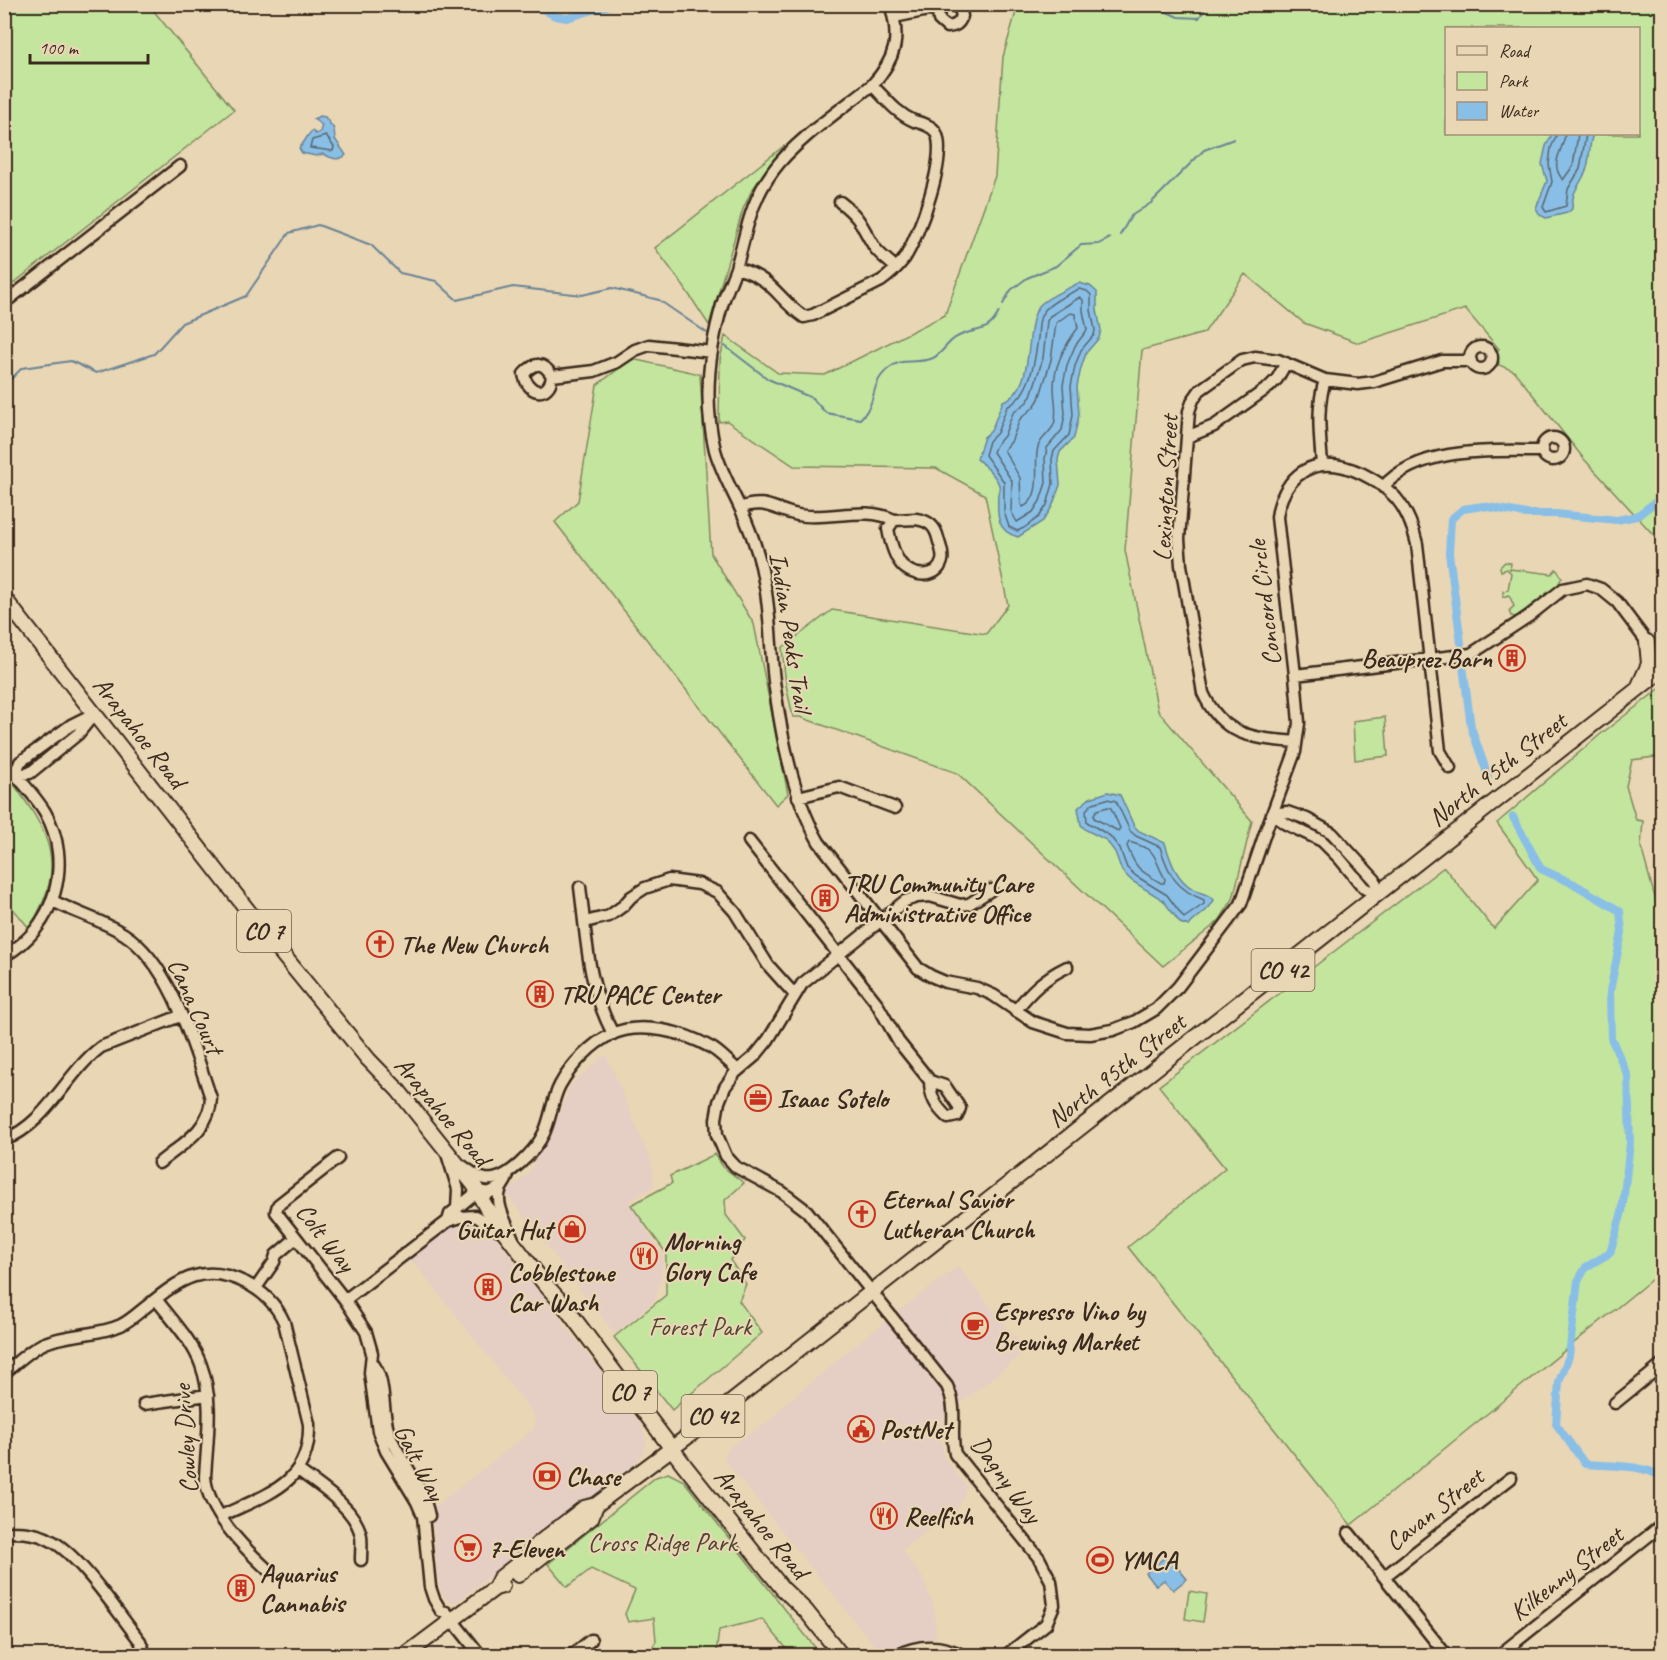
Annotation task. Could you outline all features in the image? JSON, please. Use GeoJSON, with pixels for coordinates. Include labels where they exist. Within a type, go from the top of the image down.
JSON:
{"type":"FeatureCollection","features":[{"type":"Feature","properties":{"kind":"main road","name":"Arapahoe Road"},"geometry":{"type":"LineString","coordinates":[[4,598],[273,944],[368,1059],[398,1089],[446,1150],[478,1191],[487,1209],[782,1588],[807,1611],[842,1656]]}},
{"type":"Feature","properties":{"kind":"main road"},"geometry":{"type":"LineString","coordinates":[[1647,642],[1662,649]]}},
{"type":"Feature","properties":{"kind":"main road"},"geometry":{"type":"LineString","coordinates":[[1636,690],[1649,664],[1647,642]]}},
{"type":"Feature","properties":{"kind":"main road","name":"North 95th Street"},"geometry":{"type":"LineString","coordinates":[[404,1656],[449,1616],[495,1588],[500,1578],[523,1560],[539,1543],[584,1508],[597,1505],[672,1449],[1662,670]]}},
{"type":"Feature","properties":{"kind":"street","name":"Indian Peaks Trail"},"geometry":{"type":"LineString","coordinates":[[890,4],[894,17],[896,42],[884,73],[791,150],[760,190],[750,212],[736,268],[724,299],[712,352],[709,398],[713,437],[726,479],[758,556],[765,582],[778,708],[798,797],[819,842],[918,968],[945,982],[977,988],[993,995],[1015,1011],[1047,1028],[1067,1033],[1090,1034]]}},
{"type":"Feature","properties":{"kind":"street"},"geometry":{"type":"LineString","coordinates":[[894,17],[929,10],[938,12]]}},
{"type":"Feature","properties":{"kind":"street"},"geometry":{"type":"LineString","coordinates":[[736,268],[765,280],[804,317],[813,315],[881,281],[896,268],[905,256],[925,212],[938,169],[939,140],[931,127],[901,115],[872,85]]}},
{"type":"Feature","properties":{"kind":"street"},"geometry":{"type":"LineString","coordinates":[[4,303],[180,166]]}},
{"type":"Feature","properties":{"kind":"street"},"geometry":{"type":"LineString","coordinates":[[840,202],[857,217],[876,250],[896,268]]}},
{"type":"Feature","properties":{"kind":"street"},"geometry":{"type":"LineString","coordinates":[[552,376],[594,371],[649,345],[712,352]]}},
{"type":"Feature","properties":{"kind":"street","name":"Lexington Street"},"geometry":{"type":"LineString","coordinates":[[1296,742],[1263,739],[1232,729],[1219,719],[1203,693],[1179,539],[1188,411],[1193,400],[1200,390],[1242,360],[1255,357],[1268,357],[1325,380],[1358,384],[1374,382],[1442,361],[1471,360]]}},
{"type":"Feature","properties":{"kind":"street"},"geometry":{"type":"LineString","coordinates":[[1187,437],[1214,426],[1269,387],[1278,379],[1286,363]]}},
{"type":"Feature","properties":{"kind":"street"},"geometry":{"type":"LineString","coordinates":[[1325,380],[1318,417],[1322,465],[1357,471],[1383,487],[1408,515],[1414,529],[1440,751],[1450,768]]}},
{"type":"Feature","properties":{"kind":"street"},"geometry":{"type":"LineString","coordinates":[[1383,487],[1390,478],[1406,468],[1455,453],[1542,451]]}},
{"type":"Feature","properties":{"kind":"street","name":"Concord Circle"},"geometry":{"type":"LineString","coordinates":[[1090,1034],[1113,1030],[1134,1022],[1156,1009],[1168,998],[1241,904],[1294,752],[1299,723],[1277,516],[1278,503],[1292,481],[1306,471],[1322,465]]}},
{"type":"Feature","properties":{"kind":"street"},"geometry":{"type":"LineString","coordinates":[[740,508],[755,503],[800,515],[821,517],[854,514],[882,515],[894,520],[924,520],[936,530],[943,555],[942,563],[936,571],[925,575],[914,574],[899,562],[888,529],[894,520]]}},
{"type":"Feature","properties":{"kind":"street"},"geometry":{"type":"LineString","coordinates":[[1295,675],[1471,654],[1521,622],[1563,588],[1587,584],[1601,589],[1617,602],[1647,642]]}},
{"type":"Feature","properties":{"kind":"street"},"geometry":{"type":"LineString","coordinates":[[15,775],[20,762],[70,725],[95,713]]}},
{"type":"Feature","properties":{"kind":"street"},"geometry":{"type":"LineString","coordinates":[[4,762],[44,811],[53,829],[59,864],[53,901],[40,925],[26,941],[4,956]]}},
{"type":"Feature","properties":{"kind":"street"},"geometry":{"type":"LineString","coordinates":[[798,797],[839,787],[895,808]]}},
{"type":"Feature","properties":{"kind":"street"},"geometry":{"type":"LineString","coordinates":[[1273,814],[1287,812],[1307,819],[1332,833],[1375,880],[1378,895]]}},
{"type":"Feature","properties":{"kind":"street"},"geometry":{"type":"LineString","coordinates":[[749,841],[876,1002],[898,1041],[930,1081]]}},
{"type":"Feature","properties":{"kind":"street"},"geometry":{"type":"LineString","coordinates":[[585,922],[609,916],[645,888],[669,880],[699,884],[717,892],[735,912],[768,965],[794,994]]}},
{"type":"Feature","properties":{"kind":"street"},"geometry":{"type":"LineString","coordinates":[[580,887],[593,987],[601,1011],[613,1034]]}},
{"type":"Feature","properties":{"kind":"street","name":"Dagny Way"},"geometry":{"type":"LineString","coordinates":[[991,890],[974,902],[960,905],[930,897],[917,897],[904,901],[838,953],[802,984],[768,1040],[755,1056],[738,1070],[725,1087],[716,1119],[719,1140],[726,1156],[736,1167],[782,1192],[807,1211],[872,1290],[947,1386],[953,1397],[955,1408],[952,1432],[955,1454],[1039,1558],[1051,1581],[1054,1605],[1046,1624],[1005,1656]]}},
{"type":"Feature","properties":{"kind":"street","name":"Cana Court"},"geometry":{"type":"LineString","coordinates":[[53,901],[112,927],[138,945],[153,961],[165,980],[180,1016],[211,1098],[210,1109],[207,1120],[200,1129],[159,1163]]}},
{"type":"Feature","properties":{"kind":"street"},"geometry":{"type":"LineString","coordinates":[[1015,1011],[1031,990],[1067,968]]}},
{"type":"Feature","properties":{"kind":"street"},"geometry":{"type":"LineString","coordinates":[[4,1140],[25,1130],[39,1117],[90,1056],[101,1047],[180,1016]]}},
{"type":"Feature","properties":{"kind":"street"},"geometry":{"type":"LineString","coordinates":[[446,1150],[460,1164],[484,1178],[495,1178],[508,1173],[535,1147],[544,1132],[559,1087],[565,1077],[578,1060],[613,1034],[630,1030],[653,1029],[680,1033],[712,1048],[738,1070]]}},
{"type":"Feature","properties":{"kind":"street"},"geometry":{"type":"LineString","coordinates":[[446,1150],[458,1189],[457,1209]]}},
{"type":"Feature","properties":{"kind":"street","name":"Colt Way"},"geometry":{"type":"LineString","coordinates":[[338,1158],[276,1208],[276,1212],[345,1300]]}},
{"type":"Feature","properties":{"kind":"street"},"geometry":{"type":"LineString","coordinates":[[508,1173],[508,1178],[499,1193],[498,1202],[515,1245]]}},
{"type":"Feature","properties":{"kind":"street"},"geometry":{"type":"LineString","coordinates":[[448,1221],[450,1214],[478,1191],[489,1193],[502,1186]]}},
{"type":"Feature","properties":{"kind":"street"},"geometry":{"type":"LineString","coordinates":[[345,1300],[448,1221],[464,1216],[475,1216],[499,1230],[515,1245]]}},
{"type":"Feature","properties":{"kind":"street"},"geometry":{"type":"LineString","coordinates":[[256,1288],[274,1262],[280,1260],[298,1241]]}},
{"type":"Feature","properties":{"kind":"street"},"geometry":{"type":"LineString","coordinates":[[4,1373],[39,1346],[48,1342],[107,1331],[131,1319],[181,1281],[195,1275],[210,1272],[232,1277],[256,1288],[280,1312],[284,1322],[309,1424],[310,1439],[307,1454],[298,1470],[286,1482],[221,1516]]}},
{"type":"Feature","properties":{"kind":"street","name":"Cowley Drive"},"geometry":{"type":"LineString","coordinates":[[156,1299],[191,1346],[201,1364],[208,1395],[206,1487],[211,1502],[249,1553],[268,1570]]}},
{"type":"Feature","properties":{"kind":"street","name":"Galt Way"},"geometry":{"type":"LineString","coordinates":[[345,1300],[366,1332],[371,1347],[372,1362],[379,1371],[389,1435],[422,1490],[427,1505],[436,1583],[442,1599],[447,1606],[449,1616],[481,1656]]}},
{"type":"Feature","properties":{"kind":"street"},"geometry":{"type":"LineString","coordinates":[[1615,1403],[1661,1368]]}},
{"type":"Feature","properties":{"kind":"street"},"geometry":{"type":"LineString","coordinates":[[144,1404],[208,1395]]}},
{"type":"Feature","properties":{"kind":"street"},"geometry":{"type":"LineString","coordinates":[[298,1470],[333,1496],[348,1511],[361,1534],[361,1560]]}},
{"type":"Feature","properties":{"kind":"street","name":"Cavan Street"},"geometry":{"type":"LineString","coordinates":[[1385,1576],[1510,1478]]}},
{"type":"Feature","properties":{"kind":"street","name":"Kilkenny Street"},"geometry":{"type":"LineString","coordinates":[[1498,1656],[1662,1526]]}},
{"type":"Feature","properties":{"kind":"street"},"geometry":{"type":"LineString","coordinates":[[4,1532],[31,1533],[48,1539],[73,1556],[140,1641],[146,1656]]}},
{"type":"Feature","properties":{"kind":"street"},"geometry":{"type":"LineString","coordinates":[[1349,1533],[1447,1656]]}},
{"type":"Feature","properties":{"kind":"street"},"geometry":{"type":"LineString","coordinates":[[571,1656],[591,1640]]}},
{"type":"Feature","properties":{"kind":"street"},"geometry":{"type":"LineString","coordinates":[[895,1656],[905,1650],[937,1646],[964,1656]]}},
{"type":"Feature","properties":{"kind":"shaded area"},"geometry":{"type":"Polygon","coordinates":[[[606,1054],[652,1164],[654,1186],[629,1202],[663,1256],[662,1273],[655,1301],[615,1334],[506,1193],[528,1174],[555,1125],[570,1086],[606,1054]]]}},
{"type":"Feature","properties":{"kind":"shaded area"},"geometry":{"type":"Polygon","coordinates":[[[471,1218],[489,1229],[545,1299],[641,1424],[646,1441],[644,1452],[624,1473],[458,1601],[451,1603],[444,1597],[438,1581],[433,1519],[429,1506],[436,1506],[533,1430],[536,1422],[532,1412],[417,1266],[413,1262],[403,1262],[459,1220],[471,1218]]]}},
{"type":"Feature","properties":{"kind":"shaded area"},"geometry":{"type":"Polygon","coordinates":[[[958,1266],[1026,1351],[944,1416],[941,1439],[944,1458],[967,1486],[959,1507],[902,1550],[922,1577],[934,1607],[936,1637],[898,1646],[882,1655],[724,1459],[729,1447],[767,1423],[789,1401],[869,1334],[958,1266]]]}},
{"type":"Feature","properties":{"kind":"green space"},"geometry":{"type":"Polygon","coordinates":[[[5,4],[149,5],[234,110],[5,290],[5,4]]]}},
{"type":"Feature","properties":{"kind":"green space"},"geometry":{"type":"Polygon","coordinates":[[[1018,5],[1662,5],[1662,544],[1584,459],[1514,371],[1499,365],[1497,351],[1499,349],[1465,309],[1359,343],[1304,323],[1245,274],[1204,333],[1142,350],[1125,550],[1158,711],[1252,821],[1233,899],[1219,921],[1163,966],[957,773],[800,717],[793,717],[786,685],[782,648],[832,610],[986,634],[1008,605],[985,495],[936,468],[794,466],[727,421],[719,422],[720,360],[725,336],[778,373],[825,375],[945,315],[995,176],[1003,57],[1018,5]]]}},
{"type":"Feature","properties":{"kind":"green space"},"geometry":{"type":"Polygon","coordinates":[[[785,145],[752,190],[743,209],[709,325],[655,248],[785,145]]]}},
{"type":"Feature","properties":{"kind":"green space"},"geometry":{"type":"Polygon","coordinates":[[[632,359],[700,374],[711,554],[754,624],[788,794],[776,805],[555,522],[578,501],[597,385],[632,359]]]}},
{"type":"Feature","properties":{"kind":"green space"},"geometry":{"type":"Polygon","coordinates":[[[1505,562],[1511,563],[1510,569],[1552,574],[1556,569],[1562,577],[1558,585],[1516,617],[1511,616],[1509,611],[1514,606],[1509,595],[1503,597],[1503,591],[1508,590],[1511,573],[1507,569],[1501,571],[1500,567],[1505,562]]]}},
{"type":"Feature","properties":{"kind":"green space"},"geometry":{"type":"Polygon","coordinates":[[[1662,687],[1662,756],[1632,760],[1626,786],[1636,820],[1643,821],[1641,847],[1662,923],[1662,1271],[1351,1525],[1128,1247],[1225,1168],[1159,1086],[1444,867],[1494,929],[1538,880],[1497,823],[1602,733],[1662,687]]]}},
{"type":"Feature","properties":{"kind":"green space"},"geometry":{"type":"Polygon","coordinates":[[[1385,717],[1388,756],[1355,760],[1353,721],[1385,717]]]}},
{"type":"Feature","properties":{"kind":"green space"},"geometry":{"type":"Polygon","coordinates":[[[5,772],[42,829],[51,864],[49,883],[42,904],[29,928],[5,899],[5,772]]]}},
{"type":"Feature","properties":{"kind":"green space","name":"Forest Park"},"geometry":{"type":"Polygon","coordinates":[[[715,1154],[723,1167],[744,1183],[725,1200],[726,1215],[745,1240],[730,1260],[746,1284],[739,1301],[762,1333],[672,1410],[614,1337],[666,1295],[666,1253],[631,1205],[672,1183],[670,1176],[715,1154]]]}},
{"type":"Feature","properties":{"kind":"green space","name":"Cross Ridge Park"},"geometry":{"type":"Polygon","coordinates":[[[668,1473],[684,1481],[821,1655],[792,1655],[762,1619],[719,1630],[716,1655],[648,1655],[656,1641],[654,1618],[628,1622],[625,1614],[635,1590],[591,1569],[567,1587],[548,1564],[656,1477],[668,1473]]]}},
{"type":"Feature","properties":{"kind":"green space"},"geometry":{"type":"Polygon","coordinates":[[[1189,1591],[1207,1594],[1203,1622],[1185,1619],[1189,1591]]]}},
{"type":"Feature","properties":{"kind":"water"},"geometry":{"type":"Polygon","coordinates":[[[320,116],[325,117],[334,129],[335,139],[346,155],[343,157],[335,159],[323,154],[316,156],[302,153],[299,148],[312,131],[316,134],[320,132],[322,125],[313,119],[320,116]]]}},
{"type":"Feature","properties":{"kind":"water"},"geometry":{"type":"Polygon","coordinates":[[[1552,135],[1593,135],[1587,168],[1574,193],[1572,209],[1567,213],[1546,218],[1540,215],[1536,208],[1547,181],[1542,164],[1546,146],[1552,135]]]}},
{"type":"Feature","properties":{"kind":"water"},"geometry":{"type":"Polygon","coordinates":[[[1079,283],[1090,286],[1097,292],[1097,310],[1101,330],[1099,338],[1086,353],[1081,368],[1077,386],[1079,415],[1074,438],[1060,452],[1058,459],[1060,485],[1052,507],[1043,521],[1018,537],[1005,531],[999,521],[999,485],[993,474],[977,459],[984,437],[991,431],[1003,401],[1014,395],[1021,385],[1028,357],[1031,328],[1039,306],[1079,283]]]}},
{"type":"Feature","properties":{"kind":"water"},"geometry":{"type":"Polygon","coordinates":[[[1108,792],[1120,795],[1134,826],[1139,831],[1165,843],[1182,880],[1193,889],[1214,900],[1209,908],[1189,926],[1180,923],[1163,900],[1132,881],[1122,871],[1115,852],[1106,840],[1081,825],[1078,808],[1090,798],[1108,792]]]}},
{"type":"Feature","properties":{"kind":"water"},"geometry":{"type":"Polygon","coordinates":[[[1167,1555],[1187,1579],[1173,1590],[1164,1580],[1156,1586],[1146,1573],[1167,1555]]]}},
{"type":"Feature","properties":{"kind":"waterway"},"geometry":{"type":"LineString","coordinates":[[534,4],[555,16],[567,18],[613,4]]}},
{"type":"Feature","properties":{"kind":"waterway"},"geometry":{"type":"LineString","coordinates":[[1150,4],[1178,17],[1199,18],[1208,4]]}},
{"type":"Feature","properties":{"kind":"waterway"},"geometry":{"type":"LineString","coordinates":[[1120,235],[1131,216],[1151,203],[1204,150],[1234,139]]}},
{"type":"Feature","properties":{"kind":"waterway"},"geometry":{"type":"LineString","coordinates":[[4,386],[22,368],[71,361],[96,373],[154,354],[182,323],[246,296],[289,233],[318,225],[371,245],[400,273],[436,281],[457,300],[513,287],[582,295],[612,288],[659,300],[707,333]]}},
{"type":"Feature","properties":{"kind":"waterway"},"geometry":{"type":"LineString","coordinates":[[1003,304],[1011,290],[1027,278],[1056,266],[1081,245],[1099,244],[1110,238]]}},
{"type":"Feature","properties":{"kind":"waterway"},"geometry":{"type":"LineString","coordinates":[[725,346],[768,379],[812,398],[826,413],[860,419],[870,406],[876,385],[884,372],[901,362],[933,358],[954,339],[986,327],[999,312]]}},
{"type":"Feature","properties":{"kind":"waterway"},"geometry":{"type":"LineString","coordinates":[[1461,643],[1449,553],[1451,519],[1463,509],[1483,506],[1526,514],[1556,514],[1617,520],[1637,516],[1662,497]]}},
{"type":"Feature","properties":{"kind":"waterway"},"geometry":{"type":"LineString","coordinates":[[1463,666],[1471,727],[1488,776]]}},
{"type":"Feature","properties":{"kind":"waterway"},"geometry":{"type":"LineString","coordinates":[[1513,817],[1541,869],[1574,884],[1620,911],[1622,932],[1610,991],[1611,1038],[1628,1076],[1630,1143],[1622,1212],[1610,1253],[1586,1267],[1578,1281],[1569,1356],[1559,1382],[1556,1424],[1585,1464],[1637,1468],[1656,1473],[1662,1478]]}},
{"type":"Feature","properties":{"kind":"place","name":"Beauprez Barn"},"geometry":{"type":"Point","coordinates":[1512,658]}},
{"type":"Feature","properties":{"kind":"place","name":"TRU Community Care Administrative Office"},"geometry":{"type":"Point","coordinates":[825,898]}},
{"type":"Feature","properties":{"kind":"place","name":"The New Church"},"geometry":{"type":"Point","coordinates":[380,944]}},
{"type":"Feature","properties":{"kind":"place","name":"TRU PACE Center"},"geometry":{"type":"Point","coordinates":[540,994]}},
{"type":"Feature","properties":{"kind":"place","name":"Isaac Sotelo"},"geometry":{"type":"Point","coordinates":[758,1098]}},
{"type":"Feature","properties":{"kind":"place","name":"Eternal Savior Lutheran Church"},"geometry":{"type":"Point","coordinates":[862,1214]}},
{"type":"Feature","properties":{"kind":"place","name":"Guitar Hut"},"geometry":{"type":"Point","coordinates":[572,1229]}},
{"type":"Feature","properties":{"kind":"place","name":"Morning Glory Cafe"},"geometry":{"type":"Point","coordinates":[644,1256]}},
{"type":"Feature","properties":{"kind":"place","name":"Cobblestone Car Wash"},"geometry":{"type":"Point","coordinates":[488,1287]}},
{"type":"Feature","properties":{"kind":"place","name":"Espresso Vino by Brewing Market"},"geometry":{"type":"Point","coordinates":[975,1326]}},
{"type":"Feature","properties":{"kind":"place","name":"PostNet"},"geometry":{"type":"Point","coordinates":[861,1429]}},
{"type":"Feature","properties":{"kind":"place","name":"Chase"},"geometry":{"type":"Point","coordinates":[547,1476]}},
{"type":"Feature","properties":{"kind":"place","name":"Reelfish"},"geometry":{"type":"Point","coordinates":[884,1516]}},
{"type":"Feature","properties":{"kind":"place","name":"7-Eleven"},"geometry":{"type":"Point","coordinates":[468,1548]}},
{"type":"Feature","properties":{"kind":"place","name":"YMCA"},"geometry":{"type":"Point","coordinates":[1100,1560]}},
{"type":"Feature","properties":{"kind":"place","name":"Aquarius Cannabis"},"geometry":{"type":"Point","coordinates":[241,1588]}}]}
